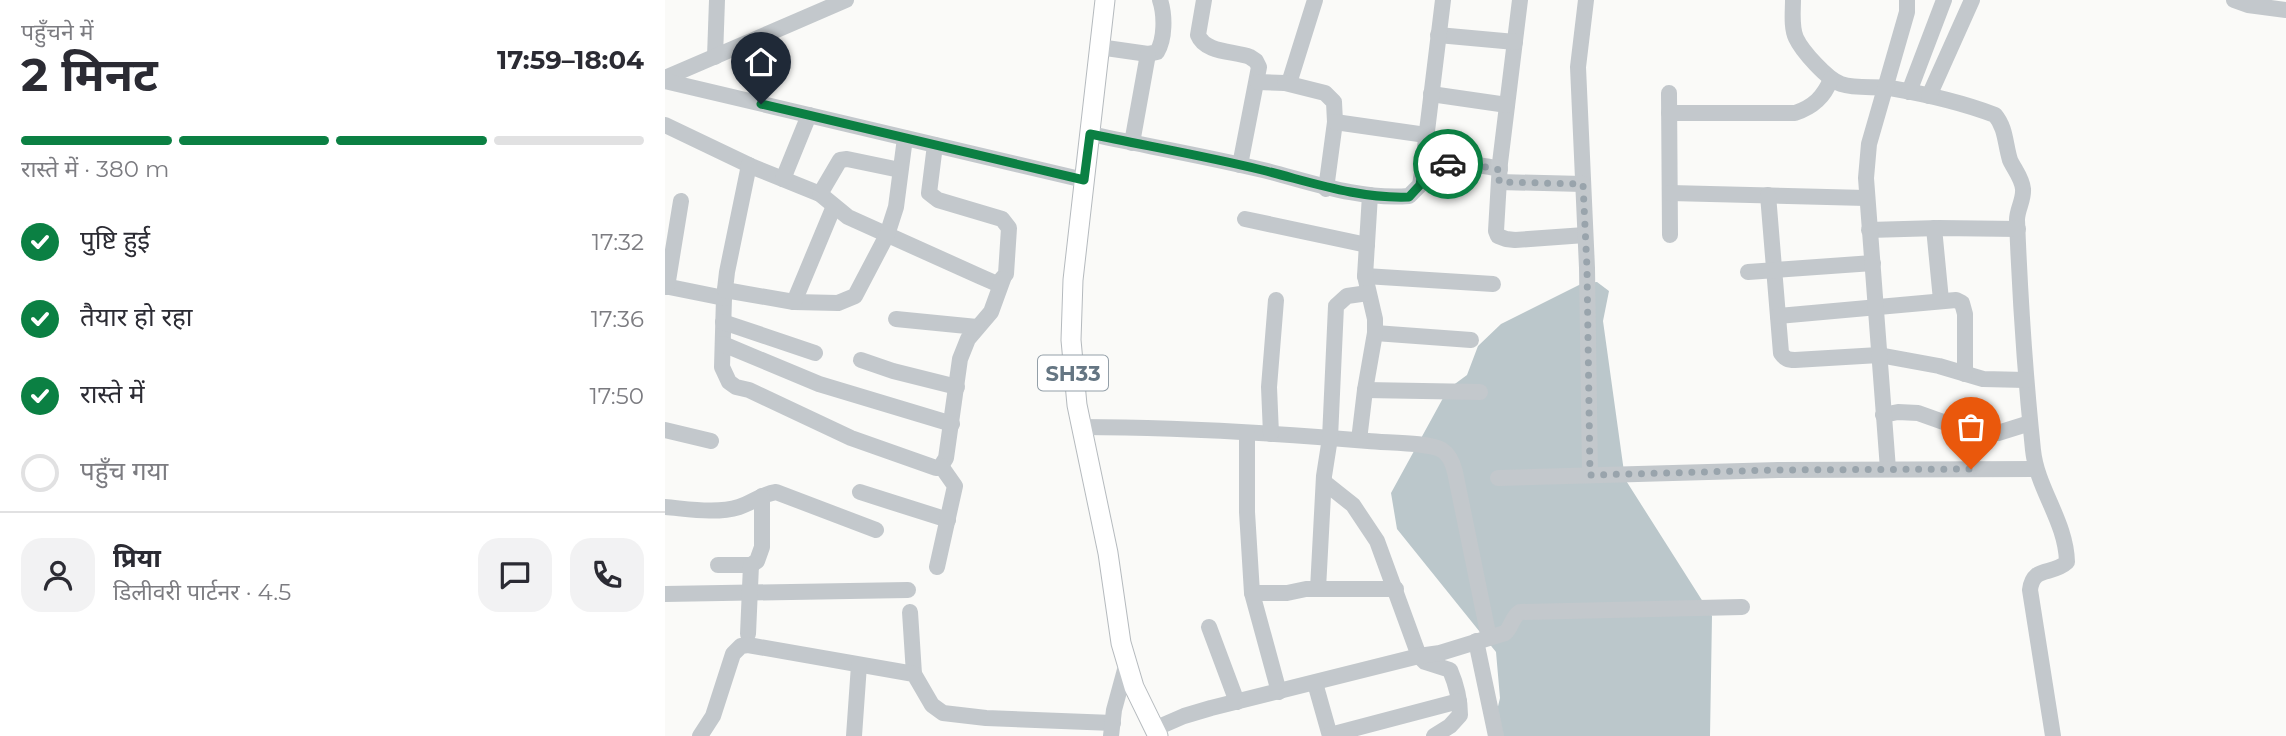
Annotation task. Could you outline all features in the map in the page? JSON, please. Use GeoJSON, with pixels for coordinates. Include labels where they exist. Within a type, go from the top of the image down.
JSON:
{"type":"FeatureCollection","features":[{"type":"Feature","properties":{"kind":"main road","name":"SH33"},"geometry":{"type":"LineString","coordinates":[[1105,0],[1071,313],[1073,373],[1081,427],[1108,553],[1126,666],[1156,732]]}},
{"type":"Feature","properties":{"kind":"street"},"geometry":{"type":"LineString","coordinates":[[715,57],[717,0]]}},
{"type":"Feature","properties":{"kind":"street"},"geometry":{"type":"LineString","coordinates":[[1099,47],[1148,54],[1157,52],[1161,45],[1163,19],[1160,0]]}},
{"type":"Feature","properties":{"kind":"street"},"geometry":{"type":"LineString","coordinates":[[1204,0],[1198,35],[1200,41],[1209,47],[1238,53],[1256,61],[1259,67],[1240,165]]}},
{"type":"Feature","properties":{"kind":"street"},"geometry":{"type":"LineString","coordinates":[[1285,83],[1293,75],[1315,0]]}},
{"type":"Feature","properties":{"kind":"street"},"geometry":{"type":"LineString","coordinates":[[1090,134],[1240,165],[1327,188],[1370,195],[1409,197],[1420,185],[1443,0]]}},
{"type":"Feature","properties":{"kind":"street"},"geometry":{"type":"LineString","coordinates":[[1520,0],[1499,176],[1496,231],[1498,236],[1515,240],[1585,235]]}},
{"type":"Feature","properties":{"kind":"street"},"geometry":{"type":"LineString","coordinates":[[1793,0],[1796,38],[1831,79],[1849,86],[1909,92],[1983,110],[1995,115],[2004,131],[2009,155],[2023,192],[2017,215],[2026,380],[2036,469],[2055,510],[2067,554],[2067,562],[2063,566],[2035,575],[2031,579],[2030,590],[2053,736]]}},
{"type":"Feature","properties":{"kind":"street"},"geometry":{"type":"LineString","coordinates":[[1888,469],[1866,198],[1869,144],[1907,12],[1907,0]]}},
{"type":"Feature","properties":{"kind":"street"},"geometry":{"type":"LineString","coordinates":[[1909,92],[1944,0]]}},
{"type":"Feature","properties":{"kind":"street"},"geometry":{"type":"LineString","coordinates":[[1929,96],[1972,0]]}},
{"type":"Feature","properties":{"kind":"street"},"geometry":{"type":"LineString","coordinates":[[2234,0],[2248,5],[2286,10]]}},
{"type":"Feature","properties":{"kind":"street"},"geometry":{"type":"LineString","coordinates":[[1584,1],[1578,67],[1590,475]]}},
{"type":"Feature","properties":{"kind":"street"},"geometry":{"type":"LineString","coordinates":[[665,80],[837,2]]}},
{"type":"Feature","properties":{"kind":"street"},"geometry":{"type":"LineString","coordinates":[[1438,35],[1515,42]]}},
{"type":"Feature","properties":{"kind":"street"},"geometry":{"type":"LineString","coordinates":[[1132,143],[1148,54]]}},
{"type":"Feature","properties":{"kind":"street"},"geometry":{"type":"LineString","coordinates":[[1669,113],[1795,113],[1805,110],[1821,98],[1831,79]]}},
{"type":"Feature","properties":{"kind":"street"},"geometry":{"type":"LineString","coordinates":[[665,80],[1084,180]]}},
{"type":"Feature","properties":{"kind":"street"},"geometry":{"type":"LineString","coordinates":[[1257,82],[1285,83],[1330,95],[1334,102],[1335,122],[1327,188]]}},
{"type":"Feature","properties":{"kind":"street"},"geometry":{"type":"LineString","coordinates":[[1669,93],[1670,234]]}},
{"type":"Feature","properties":{"kind":"street"},"geometry":{"type":"LineString","coordinates":[[1431,94],[1507,105]]}},
{"type":"Feature","properties":{"kind":"street"},"geometry":{"type":"LineString","coordinates":[[783,179],[809,115]]}},
{"type":"Feature","properties":{"kind":"street"},"geometry":{"type":"LineString","coordinates":[[1335,122],[1426,135]]}},
{"type":"Feature","properties":{"kind":"street"},"geometry":{"type":"LineString","coordinates":[[665,125],[749,165],[820,194],[848,217],[887,235],[990,281],[999,282],[1003,279]]}},
{"type":"Feature","properties":{"kind":"street"},"geometry":{"type":"LineString","coordinates":[[681,201],[666,286],[793,302],[838,303],[855,296],[887,235],[896,207],[905,138]]}},
{"type":"Feature","properties":{"kind":"street"},"geometry":{"type":"LineString","coordinates":[[749,165],[724,294],[722,367],[729,382],[851,438],[932,468],[941,466],[946,458],[960,359],[964,346],[991,313],[1006,274],[1010,233],[1002,219],[933,197],[929,188],[935,145]]}},
{"type":"Feature","properties":{"kind":"street"},"geometry":{"type":"LineString","coordinates":[[820,194],[840,159],[900,170]]}},
{"type":"Feature","properties":{"kind":"street"},"geometry":{"type":"LineString","coordinates":[[1422,172],[1454,163],[1479,164],[1499,176],[1583,184]]}},
{"type":"Feature","properties":{"kind":"street"},"geometry":{"type":"LineString","coordinates":[[1670,193],[1866,198]]}},
{"type":"Feature","properties":{"kind":"street"},"geometry":{"type":"LineString","coordinates":[[1359,440],[1375,333],[1375,319],[1365,276],[1370,195]]}},
{"type":"Feature","properties":{"kind":"street"},"geometry":{"type":"LineString","coordinates":[[1768,195],[1781,353],[1788,360],[1879,355],[1928,364],[1983,379],[2026,380]]}},
{"type":"Feature","properties":{"kind":"street"},"geometry":{"type":"LineString","coordinates":[[793,302],[834,206]]}},
{"type":"Feature","properties":{"kind":"street"},"geometry":{"type":"LineString","coordinates":[[1245,219],[1367,245]]}},
{"type":"Feature","properties":{"kind":"street"},"geometry":{"type":"LineString","coordinates":[[1934,228],[1941,300]]}},
{"type":"Feature","properties":{"kind":"street"},"geometry":{"type":"LineString","coordinates":[[1869,230],[2018,229]]}},
{"type":"Feature","properties":{"kind":"street"},"geometry":{"type":"LineString","coordinates":[[1748,272],[1873,263]]}},
{"type":"Feature","properties":{"kind":"street"},"geometry":{"type":"LineString","coordinates":[[1365,276],[1493,284]]}},
{"type":"Feature","properties":{"kind":"street"},"geometry":{"type":"LineString","coordinates":[[1318,589],[1324,482],[1331,438],[1336,306],[1347,296],[1368,293]]}},
{"type":"Feature","properties":{"kind":"street"},"geometry":{"type":"LineString","coordinates":[[1271,434],[1269,387],[1276,300]]}},
{"type":"Feature","properties":{"kind":"street"},"geometry":{"type":"LineString","coordinates":[[1778,316],[1956,300],[1964,307],[1965,374]]}},
{"type":"Feature","properties":{"kind":"street"},"geometry":{"type":"LineString","coordinates":[[896,319],[977,327]]}},
{"type":"Feature","properties":{"kind":"street"},"geometry":{"type":"LineString","coordinates":[[723,322],[815,353]]}},
{"type":"Feature","properties":{"kind":"street"},"geometry":{"type":"LineString","coordinates":[[1375,333],[1471,340]]}},
{"type":"Feature","properties":{"kind":"street"},"geometry":{"type":"LineString","coordinates":[[723,344],[819,384],[952,424]]}},
{"type":"Feature","properties":{"kind":"street"},"geometry":{"type":"LineString","coordinates":[[861,360],[957,387]]}},
{"type":"Feature","properties":{"kind":"street"},"geometry":{"type":"LineString","coordinates":[[1365,390],[1481,392]]}},
{"type":"Feature","properties":{"kind":"street"},"geometry":{"type":"LineString","coordinates":[[1884,415],[1898,412],[1918,413],[1976,434],[1998,433],[2030,423]]}},
{"type":"Feature","properties":{"kind":"street"},"geometry":{"type":"LineString","coordinates":[[1081,427],[1144,427],[1271,434],[1426,446],[1444,451],[1449,456],[1455,472],[1496,736]]}},
{"type":"Feature","properties":{"kind":"street"},"geometry":{"type":"LineString","coordinates":[[665,430],[711,441]]}},
{"type":"Feature","properties":{"kind":"street"},"geometry":{"type":"LineString","coordinates":[[1247,433],[1247,512],[1252,593],[1279,692]]}},
{"type":"Feature","properties":{"kind":"street"},"geometry":{"type":"LineString","coordinates":[[937,567],[955,486],[941,466]]}},
{"type":"Feature","properties":{"kind":"street"},"geometry":{"type":"LineString","coordinates":[[1498,478],[1888,469],[2036,469]]}},
{"type":"Feature","properties":{"kind":"street"},"geometry":{"type":"LineString","coordinates":[[1324,482],[1344,495],[1363,517],[1377,541],[1419,656],[1425,662],[1450,670],[1460,715],[1434,736]]}},
{"type":"Feature","properties":{"kind":"street"},"geometry":{"type":"LineString","coordinates":[[665,507],[730,509],[776,492],[876,530]]}},
{"type":"Feature","properties":{"kind":"street"},"geometry":{"type":"LineString","coordinates":[[860,492],[948,520]]}},
{"type":"Feature","properties":{"kind":"street"},"geometry":{"type":"LineString","coordinates":[[719,565],[751,565],[761,555],[762,496]]}},
{"type":"Feature","properties":{"kind":"street"},"geometry":{"type":"LineString","coordinates":[[748,634],[751,565]]}},
{"type":"Feature","properties":{"kind":"street"},"geometry":{"type":"LineString","coordinates":[[1252,593],[1287,593],[1318,589],[1396,589]]}},
{"type":"Feature","properties":{"kind":"street"},"geometry":{"type":"LineString","coordinates":[[665,594],[908,590]]}},
{"type":"Feature","properties":{"kind":"street"},"geometry":{"type":"LineString","coordinates":[[1156,732],[1191,714],[1440,653],[1505,633],[1514,616],[1527,611],[1742,607]]}},
{"type":"Feature","properties":{"kind":"street"},"geometry":{"type":"LineString","coordinates":[[910,612],[914,674]]}},
{"type":"Feature","properties":{"kind":"street"},"geometry":{"type":"LineString","coordinates":[[1209,626],[1237,702]]}},
{"type":"Feature","properties":{"kind":"street"},"geometry":{"type":"LineString","coordinates":[[700,736],[713,716],[733,654],[741,646],[748,645],[914,674],[932,705],[943,713],[1112,730],[1126,666]]}},
{"type":"Feature","properties":{"kind":"street"},"geometry":{"type":"LineString","coordinates":[[854,736],[859,665]]}},
{"type":"Feature","properties":{"kind":"street"},"geometry":{"type":"LineString","coordinates":[[1315,683],[1330,736],[1459,701]]}},
{"type":"Feature","properties":{"kind":"shaded area"},"geometry":{"type":"Polygon","coordinates":[[[1597,282],[1609,291],[1603,321],[1625,479],[1712,616],[1710,736],[1491,736],[1500,698],[1496,652],[1397,529],[1391,493],[1448,389],[1467,375],[1478,346],[1501,324],[1583,283],[1597,282]]]}},
{"type":"Feature","properties":{"kind":"way so far"},"geometry":{"type":"LineString","coordinates":[[1448,164],[1479,164],[1500,170],[1499,182],[1583,184],[1590,475],[1971,469]]}},
{"type":"Feature","properties":{"kind":"route"},"geometry":{"type":"LineString","coordinates":[[761,104],[1084,180],[1090,134],[1263,170],[1327,188],[1383,197],[1409,197],[1420,185],[1422,172],[1448,164]]}}]}
